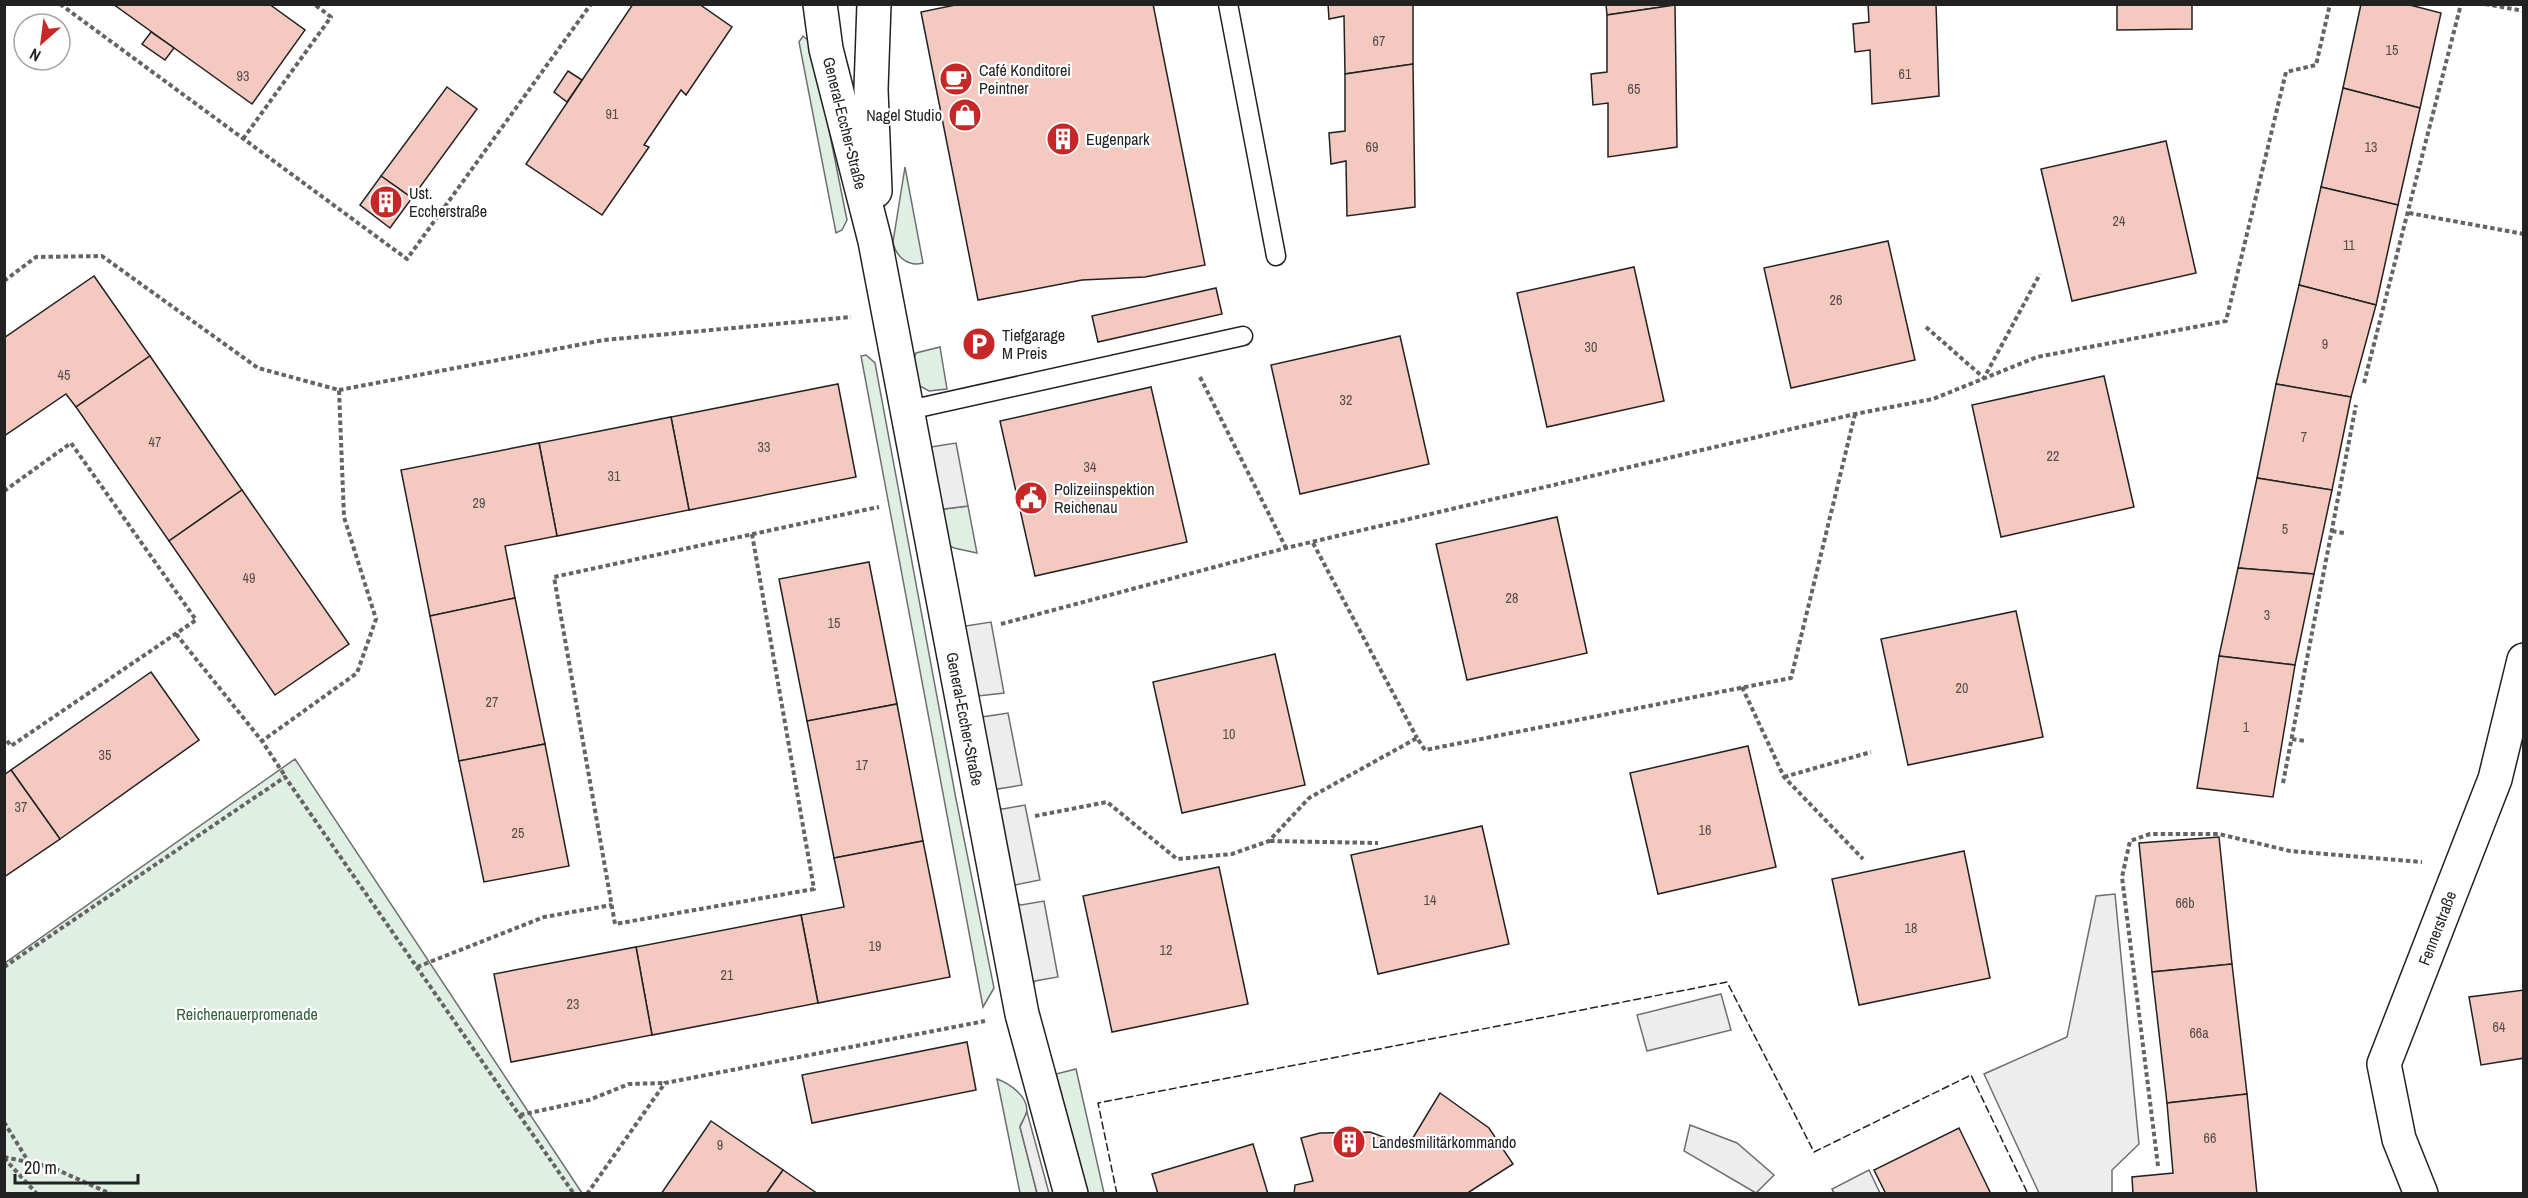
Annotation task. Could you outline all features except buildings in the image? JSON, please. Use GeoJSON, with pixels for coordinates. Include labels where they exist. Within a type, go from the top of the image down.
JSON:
{"type":"FeatureCollection","features":[{"type":"Feature","properties":{"kind":"street","name":"General-Eccher-Straße"},"geometry":{"type":"LineString","coordinates":[[820,4],[826,49],[875,241],[909,410],[949,638],[1022,1014],[1071,1194]]}},
{"type":"Feature","properties":{"kind":"street","name":"General-Eccher-Straße"},"geometry":{"type":"LineString","coordinates":[[874,4],[871,89],[875,148],[875,241]]}},
{"type":"Feature","properties":{"kind":"street","name":"Fennerstraße"},"geometry":{"type":"LineString","coordinates":[[2421,1194],[2399,1139],[2384,1064],[2495,779],[2523,660]]}},
{"type":"Feature","properties":{"kind":"lane"},"geometry":{"type":"LineString","coordinates":[[1228,4],[1276,256]]}},
{"type":"Feature","properties":{"kind":"lane"},"geometry":{"type":"LineString","coordinates":[[909,410],[1187,351],[1243,336]]}},
{"type":"Feature","properties":{"kind":"path"},"geometry":{"type":"LineString","coordinates":[[60,4],[407,259],[591,4]]}},
{"type":"Feature","properties":{"kind":"path"},"geometry":{"type":"LineString","coordinates":[[243,139],[331,17],[314,4]]}},
{"type":"Feature","properties":{"kind":"path"},"geometry":{"type":"LineString","coordinates":[[1000,624],[1286,548],[1855,414],[1933,399],[2037,357],[2226,321],[2286,72],[2316,65],[2330,4]]}},
{"type":"Feature","properties":{"kind":"path"},"geometry":{"type":"LineString","coordinates":[[2364,382],[2461,4]]}},
{"type":"Feature","properties":{"kind":"path"},"geometry":{"type":"LineString","coordinates":[[2486,4],[2523,11]]}},
{"type":"Feature","properties":{"kind":"path"},"geometry":{"type":"LineString","coordinates":[[2409,213],[2523,234]]}},
{"type":"Feature","properties":{"kind":"path"},"geometry":{"type":"LineString","coordinates":[[4,281],[36,257],[102,256],[258,368],[339,390],[604,340],[888,314]]}},
{"type":"Feature","properties":{"kind":"path"},"geometry":{"type":"LineString","coordinates":[[1984,378],[2040,274]]}},
{"type":"Feature","properties":{"kind":"path"},"geometry":{"type":"LineString","coordinates":[[1926,327],[1984,378]]}},
{"type":"Feature","properties":{"kind":"path"},"geometry":{"type":"LineString","coordinates":[[1187,351],[1286,548]]}},
{"type":"Feature","properties":{"kind":"path"},"geometry":{"type":"LineString","coordinates":[[262,741],[357,673],[376,619],[344,517],[339,390]]}},
{"type":"Feature","properties":{"kind":"path"},"geometry":{"type":"LineString","coordinates":[[2283,783],[2356,405]]}},
{"type":"Feature","properties":{"kind":"path"},"geometry":{"type":"LineString","coordinates":[[1313,543],[1425,750],[1791,678],[1855,414]]}},
{"type":"Feature","properties":{"kind":"path"},"geometry":{"type":"LineString","coordinates":[[4,491],[71,443],[196,620],[11,746],[4,737]]}},
{"type":"Feature","properties":{"kind":"path"},"geometry":{"type":"LineString","coordinates":[[752,534],[814,890],[615,924],[554,577],[752,534],[879,507]]}},
{"type":"Feature","properties":{"kind":"path"},"geometry":{"type":"LineString","coordinates":[[2332,531],[2344,533]]}},
{"type":"Feature","properties":{"kind":"path"},"geometry":{"type":"LineString","coordinates":[[176,634],[262,741],[574,1194]]}},
{"type":"Feature","properties":{"kind":"path"},"geometry":{"type":"LineString","coordinates":[[1742,687],[1784,777],[1863,860]]}},
{"type":"Feature","properties":{"kind":"path"},"geometry":{"type":"LineString","coordinates":[[1269,841],[1309,798],[1417,738]]}},
{"type":"Feature","properties":{"kind":"path"},"geometry":{"type":"LineString","coordinates":[[2292,739],[2306,741]]}},
{"type":"Feature","properties":{"kind":"path"},"geometry":{"type":"LineString","coordinates":[[1784,777],[1871,752]]}},
{"type":"Feature","properties":{"kind":"path"},"geometry":{"type":"LineString","coordinates":[[4,967],[285,777]]}},
{"type":"Feature","properties":{"kind":"path"},"geometry":{"type":"LineString","coordinates":[[1035,816],[1107,802],[1177,859],[1232,854],[1269,841],[1378,843]]}},
{"type":"Feature","properties":{"kind":"path"},"geometry":{"type":"LineString","coordinates":[[2158,1166],[2122,877],[2130,841],[2150,834],[2219,834],[2290,851],[2461,867]]}},
{"type":"Feature","properties":{"kind":"path"},"geometry":{"type":"LineString","coordinates":[[417,967],[544,917],[612,905]]}},
{"type":"Feature","properties":{"kind":"path"},"geometry":{"type":"LineString","coordinates":[[520,1115],[589,1100],[629,1084],[665,1083],[964,1026]]}},
{"type":"Feature","properties":{"kind":"path"},"geometry":{"type":"LineString","coordinates":[[587,1194],[665,1083]]}},
{"type":"Feature","properties":{"kind":"path"},"geometry":{"type":"LineString","coordinates":[[4,1122],[28,1162]]}},
{"type":"Feature","properties":{"kind":"path"},"geometry":{"type":"LineString","coordinates":[[4,1157],[51,1167],[111,1194]]}},
{"type":"Feature","properties":{"kind":"path"},"geometry":{"type":"LineString","coordinates":[[4,1157],[37,1194]]}},
{"type":"Feature","properties":{"kind":"green space"},"geometry":{"type":"Polygon","coordinates":[[[803,36],[810,42],[847,220],[842,230],[836,233],[799,42],[803,36]]]}},
{"type":"Feature","properties":{"kind":"green space"},"geometry":{"type":"Polygon","coordinates":[[[905,167],[923,263],[918,264],[904,260],[897,252],[893,242],[905,167]]]}},
{"type":"Feature","properties":{"kind":"green space"},"geometry":{"type":"Polygon","coordinates":[[[940,347],[947,389],[929,391],[918,385],[914,359],[916,353],[940,347]]]}},
{"type":"Feature","properties":{"kind":"green space"},"geometry":{"type":"Polygon","coordinates":[[[866,355],[875,363],[956,799],[994,988],[983,1007],[861,356],[866,355]]]}},
{"type":"Feature","properties":{"kind":"green space"},"geometry":{"type":"Polygon","coordinates":[[[968,506],[977,553],[946,544],[940,514],[944,509],[968,506]]]}},
{"type":"Feature","properties":{"kind":"green space","name":"Reichenauerpromenade"},"geometry":{"type":"Polygon","coordinates":[[[295,759],[582,1193],[5,1193],[5,963],[295,759]]]}},
{"type":"Feature","properties":{"kind":"green space"},"geometry":{"type":"Polygon","coordinates":[[[1076,1069],[1104,1193],[1088,1193],[1056,1074],[1076,1069]]]}},
{"type":"Feature","properties":{"kind":"green space"},"geometry":{"type":"Polygon","coordinates":[[[997,1079],[1018,1092],[1025,1102],[1026,1114],[1020,1127],[1037,1193],[1020,1193],[997,1079]]]}},
{"type":"Feature","properties":{"kind":"shaded area"},"geometry":{"type":"Polygon","coordinates":[[[956,443],[968,506],[944,509],[940,514],[927,445],[931,447],[956,443]]]}},
{"type":"Feature","properties":{"kind":"shaded area"},"geometry":{"type":"Polygon","coordinates":[[[991,622],[1004,693],[978,696],[961,623],[966,626],[991,622]]]}},
{"type":"Feature","properties":{"kind":"shaded area"},"geometry":{"type":"Polygon","coordinates":[[[1008,713],[1022,785],[998,789],[994,794],[982,717],[1008,713]]]}},
{"type":"Feature","properties":{"kind":"shaded area"},"geometry":{"type":"Polygon","coordinates":[[[1025,805],[1040,880],[1015,885],[1012,890],[997,807],[1003,809],[1025,805]]]}},
{"type":"Feature","properties":{"kind":"shaded area"},"geometry":{"type":"Polygon","coordinates":[[[2115,894],[2139,1144],[2112,1170],[2112,1193],[2039,1193],[1984,1074],[2067,1037],[2096,896],[2115,894]]]}},
{"type":"Feature","properties":{"kind":"shaded area"},"geometry":{"type":"Polygon","coordinates":[[[1044,901],[1058,977],[1035,981],[1032,986],[1015,902],[1021,905],[1044,901]]]}},
{"type":"Feature","properties":{"kind":"shaded area"},"geometry":{"type":"Polygon","coordinates":[[[1721,994],[1731,1030],[1647,1051],[1637,1015],[1721,994]]]}},
{"type":"Feature","properties":{"kind":"shaded area"},"geometry":{"type":"Polygon","coordinates":[[[1027,1112],[1049,1193],[1037,1193],[1020,1127],[1027,1112]]]}},
{"type":"Feature","properties":{"kind":"shaded area"},"geometry":{"type":"Polygon","coordinates":[[[1690,1125],[1737,1143],[1774,1175],[1756,1193],[1684,1151],[1690,1125]]]}},
{"type":"Feature","properties":{"kind":"shaded area"},"geometry":{"type":"Polygon","coordinates":[[[1869,1170],[1880,1193],[1834,1193],[1832,1189],[1869,1170]]]}},
{"type":"Feature","properties":{"kind":"fence"},"geometry":{"type":"LineString","coordinates":[[1117,1194],[1098,1103],[1727,982],[1814,1152],[1971,1075],[2028,1194]]}},
{"type":"Feature","properties":{"kind":"place","name":"Café Konditorei Peintner"},"geometry":{"type":"Point","coordinates":[956,79]}},
{"type":"Feature","properties":{"kind":"place","name":"Nagel Studio"},"geometry":{"type":"Point","coordinates":[965,115]}},
{"type":"Feature","properties":{"kind":"place","name":"Eugenpark"},"geometry":{"type":"Point","coordinates":[1063,139]}},
{"type":"Feature","properties":{"kind":"place","name":"Ust. Eccherstraße"},"geometry":{"type":"Point","coordinates":[386,202]}},
{"type":"Feature","properties":{"kind":"place","name":"Tiefgarage M Preis"},"geometry":{"type":"Point","coordinates":[979,344]}},
{"type":"Feature","properties":{"kind":"place","name":"Polizeiinspektion Reichenau"},"geometry":{"type":"Point","coordinates":[1031,498]}},
{"type":"Feature","properties":{"kind":"place","name":"Landesmilitärkommando"},"geometry":{"type":"Point","coordinates":[1349,1142]}}]}
